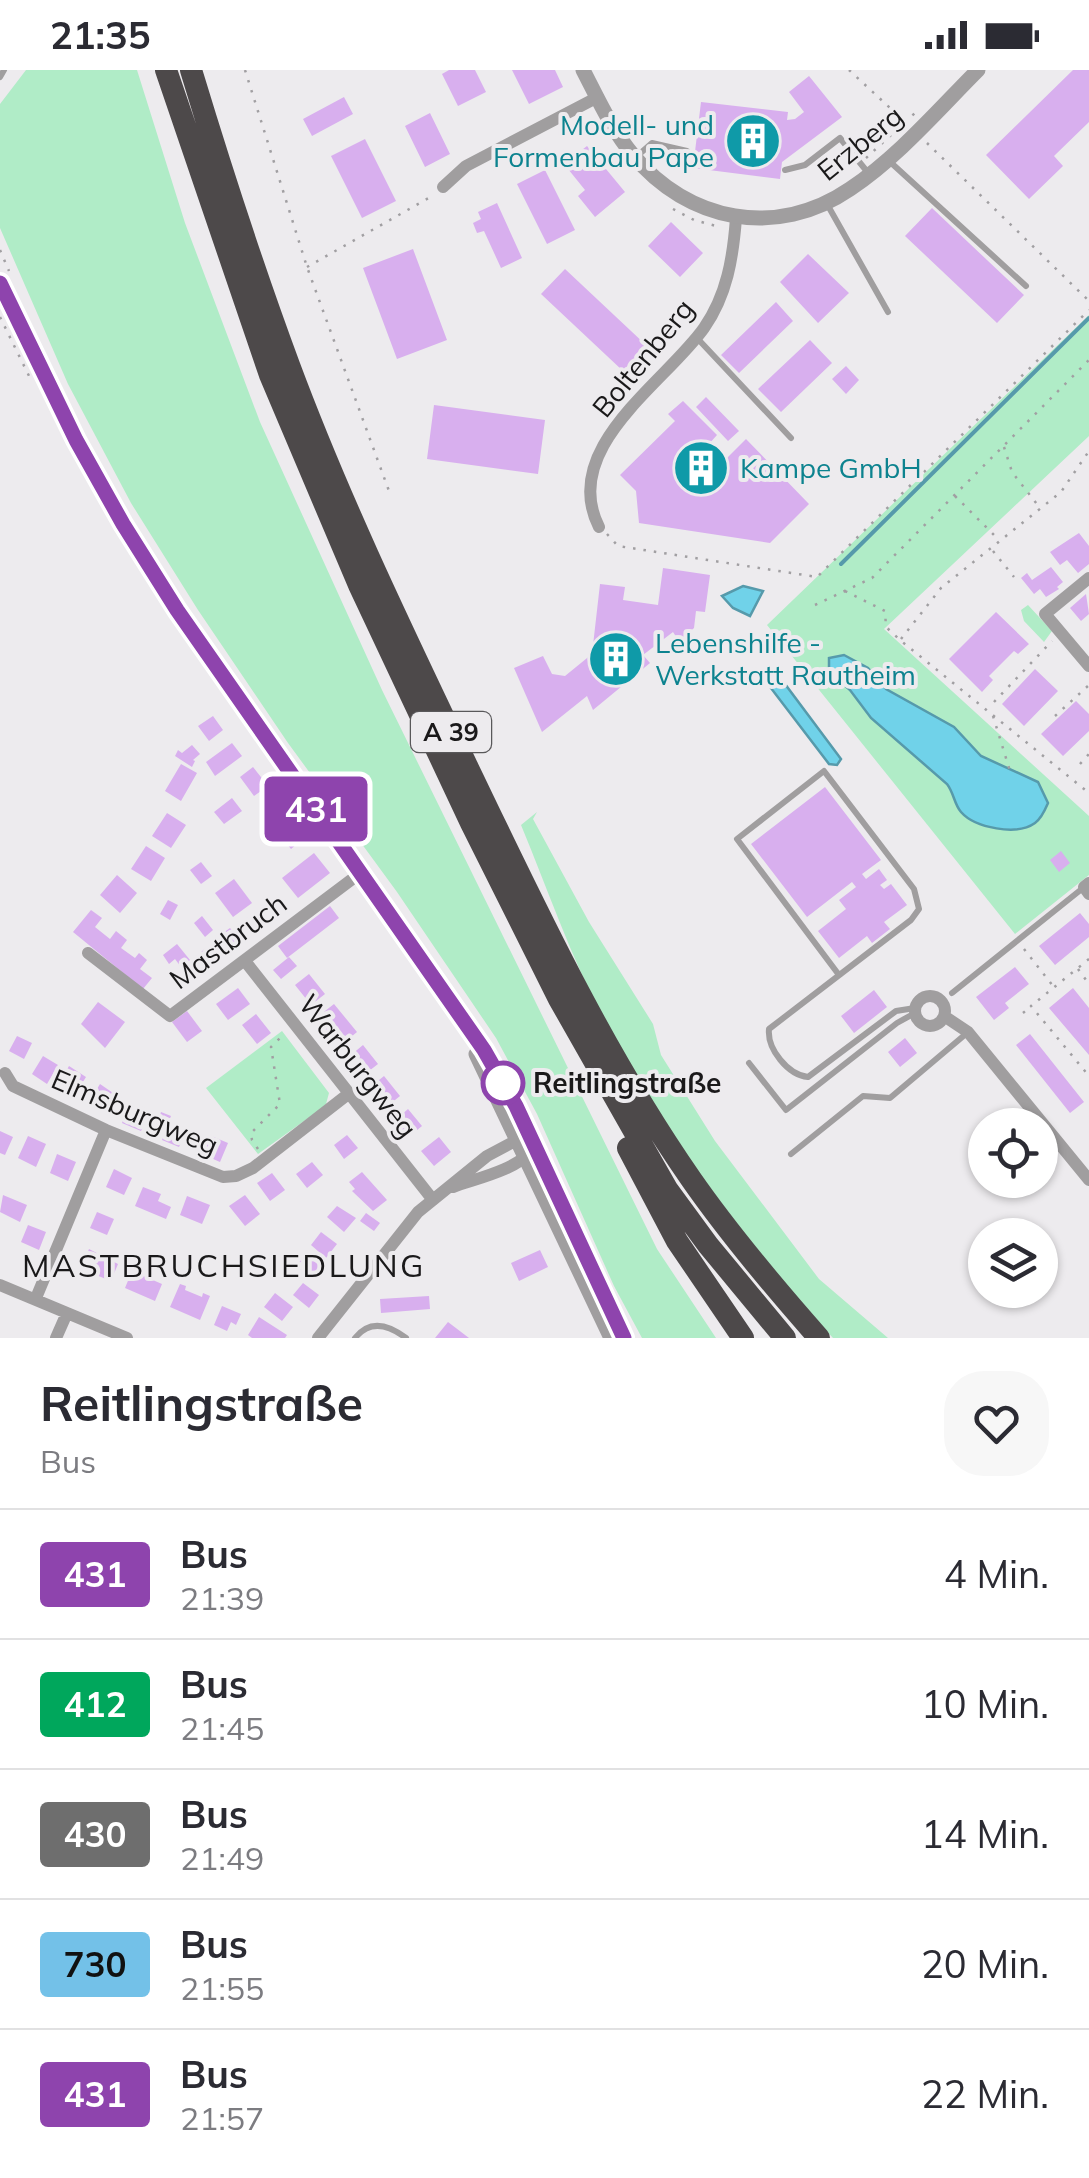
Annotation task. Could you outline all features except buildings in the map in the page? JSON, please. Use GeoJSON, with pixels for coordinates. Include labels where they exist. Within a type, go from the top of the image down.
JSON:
{"type":"FeatureCollection","features":[{"type":"Feature","properties":{"kind":"highway","name":"A 39"},"geometry":{"type":"LineString","coordinates":[[166,70],[232,270],[313,480],[471,823],[605,1084],[667,1189],[785,1338]]}},
{"type":"Feature","properties":{"kind":"highway","name":"A 39"},"geometry":{"type":"LineString","coordinates":[[190,70],[271,315],[333,472],[527,891],[610,1048],[669,1145],[729,1231],[819,1338]]}},
{"type":"Feature","properties":{"kind":"highway"},"geometry":{"type":"LineString","coordinates":[[605,1084],[620,1131],[642,1178],[676,1240],[742,1338]]}},
{"type":"Feature","properties":{"kind":"street","name":"Erzberg"},"geometry":{"type":"LineString","coordinates":[[583,70],[636,158],[686,201],[736,224],[781,218],[826,203],[865,169],[887,159],[910,127],[970,73]]}},
{"type":"Feature","properties":{"kind":"street"},"geometry":{"type":"LineString","coordinates":[[443,187],[466,166],[598,98]]}},
{"type":"Feature","properties":{"kind":"street","name":"Boltenberg"},"geometry":{"type":"LineString","coordinates":[[600,528],[590,510],[595,464],[628,410],[696,337],[719,303],[729,274],[736,224]]}},
{"type":"Feature","properties":{"kind":"street"},"geometry":{"type":"LineString","coordinates":[[7,285],[61,412],[132,538],[211,661],[484,1050],[610,1338]]}},
{"type":"Feature","properties":{"kind":"street"},"geometry":{"type":"LineString","coordinates":[[1089,578],[1045,614],[1089,666]]}},
{"type":"Feature","properties":{"kind":"street","name":"Mastbruch"},"geometry":{"type":"LineString","coordinates":[[88,953],[170,1016],[351,880]]}},
{"type":"Feature","properties":{"kind":"street","name":"Warburgweg"},"geometry":{"type":"LineString","coordinates":[[245,961],[433,1200]]}},
{"type":"Feature","properties":{"kind":"street"},"geometry":{"type":"LineString","coordinates":[[934,996],[942,1002],[944,1016],[938,1024],[928,1026],[920,1022],[915,1011],[924,997],[934,996]]}},
{"type":"Feature","properties":{"kind":"street"},"geometry":{"type":"LineString","coordinates":[[944,1016],[968,1032],[1089,1180]]}},
{"type":"Feature","properties":{"kind":"street"},"geometry":{"type":"LineString","coordinates":[[460,1019],[517,1140],[530,1152],[624,1338]]}},
{"type":"Feature","properties":{"kind":"street","name":"Elmsburgweg"},"geometry":{"type":"LineString","coordinates":[[5,1074],[13,1086],[223,1178],[236,1176],[265,1158],[347,1095]]}},
{"type":"Feature","properties":{"kind":"street"},"geometry":{"type":"LineString","coordinates":[[36,1298],[106,1130]]}},
{"type":"Feature","properties":{"kind":"street"},"geometry":{"type":"LineString","coordinates":[[318,1338],[403,1228],[487,1156],[517,1140]]}},
{"type":"Feature","properties":{"kind":"street"},"geometry":{"type":"LineString","coordinates":[[453,1186],[492,1174],[530,1152]]}},
{"type":"Feature","properties":{"kind":"street"},"geometry":{"type":"LineString","coordinates":[[0,1285],[127,1338]]}},
{"type":"Feature","properties":{"kind":"street"},"geometry":{"type":"LineString","coordinates":[[56,1338],[67,1313]]}},
{"type":"Feature","properties":{"kind":"lane"},"geometry":{"type":"LineString","coordinates":[[0,76],[4,70]]}},
{"type":"Feature","properties":{"kind":"lane"},"geometry":{"type":"LineString","coordinates":[[785,170],[806,165],[840,138],[865,169]]}},
{"type":"Feature","properties":{"kind":"lane"},"geometry":{"type":"LineString","coordinates":[[636,158],[652,143],[688,152]]}},
{"type":"Feature","properties":{"kind":"lane"},"geometry":{"type":"LineString","coordinates":[[887,159],[1026,286]]}},
{"type":"Feature","properties":{"kind":"lane"},"geometry":{"type":"LineString","coordinates":[[826,203],[888,312]]}},
{"type":"Feature","properties":{"kind":"lane"},"geometry":{"type":"LineString","coordinates":[[696,337],[791,438]]}},
{"type":"Feature","properties":{"kind":"lane"},"geometry":{"type":"LineString","coordinates":[[840,975],[737,839],[824,772],[914,890],[919,909],[911,920],[840,975],[770,1029],[770,1044],[793,1073],[802,1077],[813,1075],[896,1011],[915,1011]]}},
{"type":"Feature","properties":{"kind":"lane"},"geometry":{"type":"LineString","coordinates":[[952,993],[1087,888]]}},
{"type":"Feature","properties":{"kind":"lane"},"geometry":{"type":"LineString","coordinates":[[749,1063],[786,1110],[915,1011]]}},
{"type":"Feature","properties":{"kind":"lane"},"geometry":{"type":"LineString","coordinates":[[791,1154],[863,1096],[890,1098],[968,1032]]}},
{"type":"Feature","properties":{"kind":"lane"},"geometry":{"type":"LineString","coordinates":[[355,1338],[376,1325],[393,1328],[406,1338]]}},
{"type":"Feature","properties":{"kind":"path"},"geometry":{"type":"LineString","coordinates":[[245,70],[308,267],[389,492]]}},
{"type":"Feature","properties":{"kind":"path"},"geometry":{"type":"LineString","coordinates":[[849,70],[1089,301]]}},
{"type":"Feature","properties":{"kind":"path"},"geometry":{"type":"LineString","coordinates":[[865,169],[910,127],[924,106]]}},
{"type":"Feature","properties":{"kind":"path"},"geometry":{"type":"LineString","coordinates":[[308,267],[424,203],[443,187]]}},
{"type":"Feature","properties":{"kind":"path"},"geometry":{"type":"LineString","coordinates":[[673,209],[694,220],[736,224]]}},
{"type":"Feature","properties":{"kind":"path"},"geometry":{"type":"LineString","coordinates":[[0,250],[7,285]]}},
{"type":"Feature","properties":{"kind":"path"},"geometry":{"type":"LineString","coordinates":[[600,528],[618,546],[817,576],[1089,310]]}},
{"type":"Feature","properties":{"kind":"path"},"geometry":{"type":"LineString","coordinates":[[816,606],[872,578],[1089,360]]}},
{"type":"Feature","properties":{"kind":"path"},"geometry":{"type":"LineString","coordinates":[[1004,446],[1012,472],[1041,509]]}},
{"type":"Feature","properties":{"kind":"path"},"geometry":{"type":"LineString","coordinates":[[900,640],[941,588],[1061,492],[1089,451]]}},
{"type":"Feature","properties":{"kind":"path"},"geometry":{"type":"LineString","coordinates":[[954,496],[1000,542]]}},
{"type":"Feature","properties":{"kind":"path"},"geometry":{"type":"LineString","coordinates":[[991,548],[1014,577]]}},
{"type":"Feature","properties":{"kind":"path"},"geometry":{"type":"LineString","coordinates":[[845,591],[885,611],[886,628],[1089,793]]}},
{"type":"Feature","properties":{"kind":"path"},"geometry":{"type":"LineString","coordinates":[[994,702],[1060,633]]}},
{"type":"Feature","properties":{"kind":"path"},"geometry":{"type":"LineString","coordinates":[[1055,716],[1089,685]]}},
{"type":"Feature","properties":{"kind":"path"},"geometry":{"type":"LineString","coordinates":[[992,715],[1010,771]]}},
{"type":"Feature","properties":{"kind":"path"},"geometry":{"type":"LineString","coordinates":[[1080,764],[1089,754]]}},
{"type":"Feature","properties":{"kind":"path"},"geometry":{"type":"LineString","coordinates":[[1018,941],[1054,987]]}},
{"type":"Feature","properties":{"kind":"path"},"geometry":{"type":"LineString","coordinates":[[1023,1013],[1089,959]]}},
{"type":"Feature","properties":{"kind":"path"},"geometry":{"type":"LineString","coordinates":[[1077,968],[1089,984]]}},
{"type":"Feature","properties":{"kind":"path"},"geometry":{"type":"LineString","coordinates":[[1031,1006],[1088,1077]]}},
{"type":"Feature","properties":{"kind":"path"},"geometry":{"type":"LineString","coordinates":[[265,1158],[252,1140],[252,1133],[280,1104],[271,1047],[295,1026]]}},
{"type":"Feature","properties":{"kind":"green space"},"geometry":{"type":"Polygon","coordinates":[[[26,70],[137,70],[185,223],[260,422],[382,690],[657,1249],[716,1338],[642,1338],[614,1286],[537,1114],[496,1038],[397,892],[288,743],[131,503],[68,384],[0,228],[0,104],[26,70]]]}},
{"type":"Feature","properties":{"kind":"green space"},"geometry":{"type":"Polygon","coordinates":[[[1089,315],[1089,436],[884,629],[1089,816],[1089,875],[1015,934],[767,625],[1089,315]],[[844,655],[836,656],[829,672],[850,690],[871,718],[947,784],[956,803],[998,828],[1025,827],[1038,782],[981,756],[954,727],[886,689],[868,668],[844,655]]]}},
{"type":"Feature","properties":{"kind":"green space"},"geometry":{"type":"Polygon","coordinates":[[[1028,605],[1052,631],[1044,642],[1024,621],[1021,610],[1028,605]]]}},
{"type":"Feature","properties":{"kind":"green space"},"geometry":{"type":"Polygon","coordinates":[[[537,812],[533,819],[589,922],[653,1024],[661,1055],[715,1141],[819,1279],[888,1338],[833,1338],[739,1226],[654,1107],[593,998],[521,825],[537,812]]]}},
{"type":"Feature","properties":{"kind":"green space"},"geometry":{"type":"Polygon","coordinates":[[[282,1031],[329,1093],[326,1104],[318,1111],[258,1154],[206,1088],[282,1031]]]}},
{"type":"Feature","properties":{"kind":"water"},"geometry":{"type":"Polygon","coordinates":[[[743,586],[763,591],[750,616],[733,608],[722,596],[743,586]]]}},
{"type":"Feature","properties":{"kind":"water"},"geometry":{"type":"Polygon","coordinates":[[[844,655],[868,668],[886,689],[954,727],[981,756],[1038,782],[1048,803],[1040,819],[1027,827],[1007,829],[967,818],[947,784],[871,718],[850,690],[829,672],[829,658],[844,655]]]}},
{"type":"Feature","properties":{"kind":"water"},"geometry":{"type":"Polygon","coordinates":[[[769,671],[776,672],[841,759],[837,765],[829,764],[764,679],[769,671]]]}},
{"type":"Feature","properties":{"kind":"waterway"},"geometry":{"type":"LineString","coordinates":[[841,564],[1089,318]]}},
{"type":"Feature","properties":{"kind":"bus line","name":"431"},"geometry":{"type":"LineString","coordinates":[[0,283],[76,440],[177,610],[484,1050],[516,1106],[624,1338]]}},
{"type":"Feature","properties":{"kind":"place","name":"Modell- und Formenbau Pape"},"geometry":{"type":"Point","coordinates":[753,141]}},
{"type":"Feature","properties":{"kind":"place","name":"Kampe GmbH"},"geometry":{"type":"Point","coordinates":[701,468]}},
{"type":"Feature","properties":{"kind":"place","name":"Lebenshilfe - Werkstatt Rautheim"},"geometry":{"type":"Point","coordinates":[616,659]}},
{"type":"Feature","properties":{"kind":"place","name":"Reitlingstraße"},"geometry":{"type":"Point","coordinates":[503,1083]}},
{"type":"Feature","properties":{"kind":"district","name":"MASTBRUCHSIEDLUNG"},"geometry":{"type":"Point","coordinates":[224,1266]}}]}
